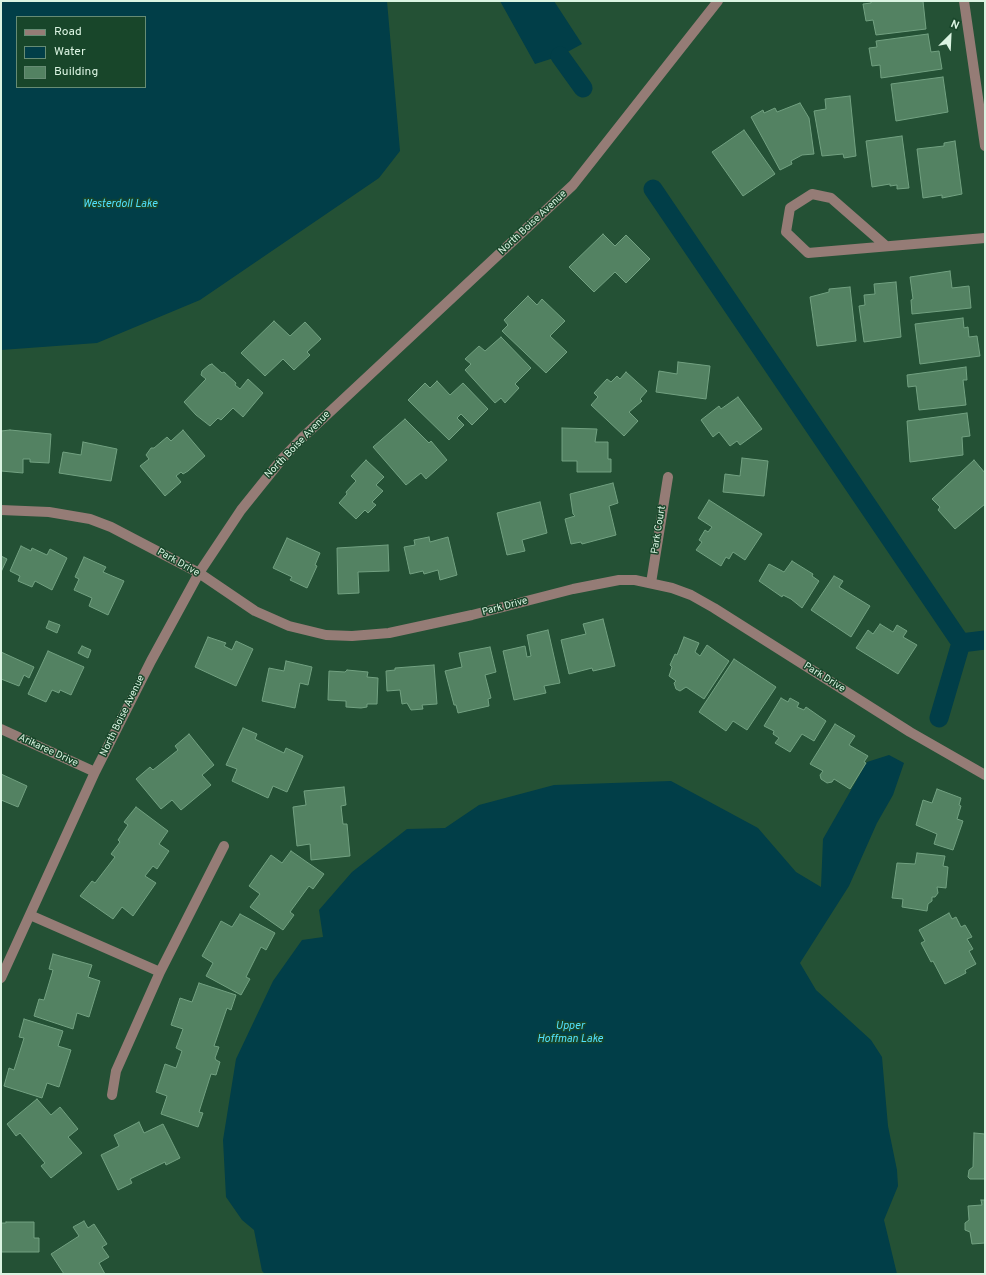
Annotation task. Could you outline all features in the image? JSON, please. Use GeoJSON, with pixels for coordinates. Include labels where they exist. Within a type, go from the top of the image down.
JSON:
{"type":"FeatureCollection","features":[{"type":"Feature","properties":{"kind":"street","name":"North Boise Avenue"},"geometry":{"type":"LineString","coordinates":[[1,978],[95,772],[154,654],[198,573],[241,510],[292,449],[573,185],[718,1]]}},
{"type":"Feature","properties":{"kind":"street"},"geometry":{"type":"LineString","coordinates":[[964,1],[985,146]]}},
{"type":"Feature","properties":{"kind":"street"},"geometry":{"type":"LineString","coordinates":[[886,246],[831,198],[812,194],[790,208],[786,232],[808,253],[985,238]]}},
{"type":"Feature","properties":{"kind":"street","name":"Park Court"},"geometry":{"type":"LineString","coordinates":[[651,584],[668,477]]}},
{"type":"Feature","properties":{"kind":"street","name":"Park Drive"},"geometry":{"type":"LineString","coordinates":[[1,510],[49,512],[90,519],[111,527],[198,573],[243,604],[275,621],[326,635],[352,636],[389,633],[472,615],[573,589],[619,580],[635,580],[672,588],[714,608],[910,732],[985,775]]}},
{"type":"Feature","properties":{"kind":"street","name":"Arikaree Drive"},"geometry":{"type":"LineString","coordinates":[[1,729],[95,772]]}},
{"type":"Feature","properties":{"kind":"street"},"geometry":{"type":"LineString","coordinates":[[112,1095],[116,1071],[160,972],[224,846]]}},
{"type":"Feature","properties":{"kind":"street"},"geometry":{"type":"LineString","coordinates":[[30,916],[160,972]]}},
{"type":"Feature","properties":{"kind":"water","name":"Westerdoll Lake"},"geometry":{"type":"Polygon","coordinates":[[[1,1],[387,1],[400,151],[379,178],[200,300],[97,343],[1,350],[1,1]]]}},
{"type":"Feature","properties":{"kind":"water"},"geometry":{"type":"Polygon","coordinates":[[[500,1],[554,1],[582,44],[560,56],[535,64],[500,1]]]}},
{"type":"Feature","properties":{"kind":"water","name":"Upper Hoffman Lake"},"geometry":{"type":"Polygon","coordinates":[[[889,755],[904,763],[893,795],[877,823],[849,886],[800,963],[816,990],[871,1040],[882,1057],[888,1126],[897,1170],[898,1186],[884,1220],[897,1274],[265,1274],[262,1271],[254,1230],[242,1220],[226,1197],[223,1140],[236,1059],[273,981],[302,940],[323,937],[319,910],[352,872],[407,829],[445,828],[479,805],[554,785],[671,781],[758,828],[796,872],[821,887],[823,839],[867,762],[889,755]]]}},
{"type":"Feature","properties":{"kind":"building"},"geometry":{"type":"Polygon","coordinates":[[[871,1],[923,1],[926,29],[876,35],[873,20],[866,21],[863,4],[871,3],[871,1]]]}},
{"type":"Feature","properties":{"kind":"building"},"geometry":{"type":"Polygon","coordinates":[[[928,34],[931,52],[939,51],[942,69],[881,78],[880,65],[872,66],[869,48],[877,47],[876,41],[928,34]]]}},
{"type":"Feature","properties":{"kind":"building"},"geometry":{"type":"Polygon","coordinates":[[[943,77],[948,112],[896,121],[891,84],[943,77]]]}},
{"type":"Feature","properties":{"kind":"building"},"geometry":{"type":"Polygon","coordinates":[[[850,96],[856,156],[844,158],[843,154],[822,156],[814,111],[826,109],[825,99],[850,96]]]}},
{"type":"Feature","properties":{"kind":"building"},"geometry":{"type":"Polygon","coordinates":[[[800,103],[809,118],[814,154],[802,155],[791,161],[792,164],[780,170],[751,117],[763,110],[764,113],[775,108],[777,112],[800,103]]]}},
{"type":"Feature","properties":{"kind":"building"},"geometry":{"type":"Polygon","coordinates":[[[744,130],[775,174],[743,196],[712,152],[744,130]]]}},
{"type":"Feature","properties":{"kind":"building"},"geometry":{"type":"Polygon","coordinates":[[[902,136],[909,188],[897,189],[897,185],[890,186],[890,184],[872,187],[866,141],[902,136]]]}},
{"type":"Feature","properties":{"kind":"building"},"geometry":{"type":"Polygon","coordinates":[[[955,141],[962,194],[942,198],[942,195],[923,198],[917,149],[944,146],[944,143],[955,141]]]}},
{"type":"Feature","properties":{"kind":"building"},"geometry":{"type":"Polygon","coordinates":[[[603,234],[615,246],[626,235],[650,259],[626,283],[615,272],[594,292],[569,267],[603,234]]]}},
{"type":"Feature","properties":{"kind":"building"},"geometry":{"type":"Polygon","coordinates":[[[950,271],[952,288],[969,286],[971,308],[912,314],[911,300],[913,299],[910,277],[950,271]]]}},
{"type":"Feature","properties":{"kind":"building"},"geometry":{"type":"Polygon","coordinates":[[[896,282],[901,337],[864,342],[859,306],[865,305],[864,295],[875,294],[874,284],[896,282]]]}},
{"type":"Feature","properties":{"kind":"building"},"geometry":{"type":"Polygon","coordinates":[[[850,287],[856,341],[817,346],[810,297],[829,292],[829,289],[850,287]]]}},
{"type":"Feature","properties":{"kind":"building"},"geometry":{"type":"Polygon","coordinates":[[[528,296],[537,305],[542,299],[565,321],[550,336],[567,352],[546,373],[502,331],[508,325],[504,320],[528,296]]]}},
{"type":"Feature","properties":{"kind":"building"},"geometry":{"type":"Polygon","coordinates":[[[963,318],[964,328],[968,327],[969,337],[977,336],[980,356],[920,364],[915,324],[963,318]]]}},
{"type":"Feature","properties":{"kind":"building"},"geometry":{"type":"Polygon","coordinates":[[[274,321],[290,336],[305,322],[321,339],[307,352],[310,355],[294,370],[283,359],[265,376],[241,353],[274,321]]]}},
{"type":"Feature","properties":{"kind":"building"},"geometry":{"type":"Polygon","coordinates":[[[501,337],[531,368],[515,384],[519,388],[505,403],[501,398],[495,403],[465,370],[471,364],[465,359],[479,346],[485,351],[501,337]]]}},
{"type":"Feature","properties":{"kind":"building"},"geometry":{"type":"Polygon","coordinates":[[[678,362],[710,366],[706,399],[656,392],[659,371],[677,374],[678,362]]]}},
{"type":"Feature","properties":{"kind":"building"},"geometry":{"type":"Polygon","coordinates":[[[212,364],[222,373],[224,372],[240,389],[248,379],[263,393],[243,417],[233,408],[221,420],[218,418],[210,426],[196,415],[184,402],[206,379],[201,375],[202,371],[212,364]]]}},
{"type":"Feature","properties":{"kind":"building"},"geometry":{"type":"Polygon","coordinates":[[[966,367],[967,380],[963,380],[966,405],[919,410],[916,386],[908,387],[907,375],[966,367]]]}},
{"type":"Feature","properties":{"kind":"building"},"geometry":{"type":"Polygon","coordinates":[[[626,372],[647,391],[640,399],[642,401],[629,412],[638,421],[624,436],[591,405],[598,397],[594,393],[607,379],[611,382],[617,376],[620,379],[626,372]]]}},
{"type":"Feature","properties":{"kind":"building"},"geometry":{"type":"Polygon","coordinates":[[[437,381],[450,395],[463,383],[488,409],[472,425],[461,414],[457,418],[464,425],[449,440],[408,400],[425,383],[430,388],[437,381]]]}},
{"type":"Feature","properties":{"kind":"building"},"geometry":{"type":"Polygon","coordinates":[[[738,397],[762,429],[740,445],[737,441],[730,446],[719,432],[713,437],[701,420],[719,406],[721,409],[738,397]]]}},
{"type":"Feature","properties":{"kind":"building"},"geometry":{"type":"Polygon","coordinates":[[[967,413],[970,436],[962,437],[963,455],[910,462],[907,421],[967,413]]]}},
{"type":"Feature","properties":{"kind":"building"},"geometry":{"type":"Polygon","coordinates":[[[405,419],[429,443],[431,441],[447,460],[426,479],[421,473],[406,485],[373,447],[405,419]]]}},
{"type":"Feature","properties":{"kind":"building"},"geometry":{"type":"Polygon","coordinates":[[[562,428],[597,429],[595,442],[608,442],[608,459],[611,459],[611,472],[577,472],[577,461],[562,461],[562,428]]]}},
{"type":"Feature","properties":{"kind":"building"},"geometry":{"type":"Polygon","coordinates":[[[10,430],[51,434],[49,463],[30,462],[30,459],[23,459],[23,473],[1,471],[1,431],[10,430]]]}},
{"type":"Feature","properties":{"kind":"building"},"geometry":{"type":"Polygon","coordinates":[[[183,430],[205,456],[188,471],[183,474],[181,472],[176,476],[181,482],[165,496],[140,466],[149,459],[146,455],[151,448],[154,448],[167,437],[171,441],[183,430]]]}},
{"type":"Feature","properties":{"kind":"building"},"geometry":{"type":"Polygon","coordinates":[[[83,442],[117,449],[111,481],[59,473],[63,452],[81,455],[83,442]]]}},
{"type":"Feature","properties":{"kind":"building"},"geometry":{"type":"Polygon","coordinates":[[[742,458],[768,461],[764,496],[723,492],[725,474],[740,476],[742,458]]]}},
{"type":"Feature","properties":{"kind":"building"},"geometry":{"type":"Polygon","coordinates":[[[366,460],[384,477],[376,485],[383,491],[372,502],[376,505],[368,513],[365,510],[356,519],[339,503],[356,481],[351,476],[366,460]]]}},
{"type":"Feature","properties":{"kind":"building"},"geometry":{"type":"Polygon","coordinates":[[[974,460],[985,473],[985,504],[955,529],[938,510],[940,507],[932,499],[974,460]]]}},
{"type":"Feature","properties":{"kind":"building"},"geometry":{"type":"Polygon","coordinates":[[[613,483],[618,503],[609,506],[616,535],[582,544],[581,542],[571,544],[565,519],[575,516],[573,514],[570,494],[613,483]]]}},
{"type":"Feature","properties":{"kind":"building"},"geometry":{"type":"Polygon","coordinates":[[[709,500],[762,534],[745,560],[733,552],[729,559],[726,557],[721,566],[696,550],[702,542],[699,540],[705,530],[708,532],[712,527],[698,518],[709,500]]]}},
{"type":"Feature","properties":{"kind":"building"},"geometry":{"type":"Polygon","coordinates":[[[540,502],[547,533],[522,540],[525,551],[507,555],[497,513],[540,502]]]}},
{"type":"Feature","properties":{"kind":"building"},"geometry":{"type":"Polygon","coordinates":[[[429,537],[430,542],[448,537],[457,575],[440,580],[438,570],[424,574],[423,571],[410,574],[404,547],[415,545],[414,540],[429,537]]]}},
{"type":"Feature","properties":{"kind":"building"},"geometry":{"type":"Polygon","coordinates":[[[287,538],[320,553],[315,565],[317,566],[307,588],[290,580],[292,577],[273,568],[287,538]]]}},
{"type":"Feature","properties":{"kind":"building"},"geometry":{"type":"Polygon","coordinates":[[[388,545],[389,571],[358,572],[359,593],[338,594],[337,548],[388,545]]]}},
{"type":"Feature","properties":{"kind":"building"},"geometry":{"type":"Polygon","coordinates":[[[21,546],[31,551],[32,548],[47,555],[50,549],[67,558],[52,590],[35,581],[32,587],[18,581],[20,576],[10,571],[21,546]]]}},
{"type":"Feature","properties":{"kind":"building"},"geometry":{"type":"Polygon","coordinates":[[[1,556],[7,559],[1,572],[1,556]]]}},
{"type":"Feature","properties":{"kind":"building"},"geometry":{"type":"Polygon","coordinates":[[[84,557],[106,567],[103,572],[124,581],[108,615],[89,606],[92,598],[74,590],[79,579],[75,577],[84,557]]]}},
{"type":"Feature","properties":{"kind":"building"},"geometry":{"type":"Polygon","coordinates":[[[792,561],[813,574],[812,576],[819,581],[802,608],[791,599],[783,595],[782,597],[759,581],[769,564],[784,572],[792,561]]]}},
{"type":"Feature","properties":{"kind":"building"},"geometry":{"type":"Polygon","coordinates":[[[834,576],[843,581],[839,587],[870,606],[851,637],[811,610],[834,576]]]}},
{"type":"Feature","properties":{"kind":"building"},"geometry":{"type":"Polygon","coordinates":[[[603,619],[615,666],[593,671],[592,668],[569,674],[561,640],[586,634],[583,624],[603,619]]]}},
{"type":"Feature","properties":{"kind":"building"},"geometry":{"type":"Polygon","coordinates":[[[49,621],[60,625],[57,633],[46,628],[49,621]]]}},
{"type":"Feature","properties":{"kind":"building"},"geometry":{"type":"Polygon","coordinates":[[[880,624],[893,632],[897,625],[907,631],[903,637],[917,645],[898,674],[856,648],[868,630],[873,634],[880,624]]]}},
{"type":"Feature","properties":{"kind":"building"},"geometry":{"type":"Polygon","coordinates":[[[548,630],[560,683],[544,686],[546,693],[514,700],[503,651],[525,646],[527,657],[531,656],[527,635],[548,630]]]}},
{"type":"Feature","properties":{"kind":"building"},"geometry":{"type":"Polygon","coordinates":[[[208,637],[226,643],[224,646],[232,650],[236,641],[253,649],[236,686],[195,667],[208,637]]]}},
{"type":"Feature","properties":{"kind":"building"},"geometry":{"type":"Polygon","coordinates":[[[684,637],[699,643],[695,652],[700,656],[707,645],[729,661],[704,699],[686,687],[680,691],[676,689],[674,683],[676,681],[669,676],[672,667],[670,665],[675,654],[677,655],[684,637]]]}},
{"type":"Feature","properties":{"kind":"building"},"geometry":{"type":"Polygon","coordinates":[[[82,646],[91,650],[88,658],[78,653],[82,646]]]}},
{"type":"Feature","properties":{"kind":"building"},"geometry":{"type":"Polygon","coordinates":[[[490,647],[496,672],[485,675],[491,698],[488,699],[489,706],[458,713],[456,705],[454,705],[445,671],[462,667],[459,653],[490,647]]]}},
{"type":"Feature","properties":{"kind":"building"},"geometry":{"type":"Polygon","coordinates":[[[48,651],[84,667],[71,695],[60,690],[59,693],[52,690],[46,702],[28,694],[48,651]]]}},
{"type":"Feature","properties":{"kind":"building"},"geometry":{"type":"Polygon","coordinates":[[[1,652],[34,667],[29,678],[24,675],[19,686],[1,679],[1,652]]]}},
{"type":"Feature","properties":{"kind":"building"},"geometry":{"type":"Polygon","coordinates":[[[734,659],[776,687],[747,730],[733,721],[726,731],[699,712],[734,659]]]}},
{"type":"Feature","properties":{"kind":"building"},"geometry":{"type":"Polygon","coordinates":[[[286,661],[312,667],[308,685],[300,683],[295,708],[262,701],[269,668],[284,671],[286,661]]]}},
{"type":"Feature","properties":{"kind":"building"},"geometry":{"type":"Polygon","coordinates":[[[434,665],[437,704],[422,705],[423,709],[411,710],[407,703],[402,704],[400,690],[387,691],[386,671],[395,670],[395,668],[434,665]]]}},
{"type":"Feature","properties":{"kind":"building"},"geometry":{"type":"Polygon","coordinates":[[[347,670],[368,672],[367,677],[378,678],[377,704],[367,704],[367,707],[361,708],[346,707],[346,701],[328,700],[329,671],[345,672],[347,670]]]}},
{"type":"Feature","properties":{"kind":"building"},"geometry":{"type":"Polygon","coordinates":[[[781,698],[788,702],[790,698],[799,703],[797,707],[804,710],[806,707],[826,721],[814,741],[802,734],[790,752],[775,743],[779,738],[773,734],[774,731],[764,726],[781,698]]]}},
{"type":"Feature","properties":{"kind":"building"},"geometry":{"type":"Polygon","coordinates":[[[835,724],[855,736],[849,745],[868,756],[864,762],[866,763],[850,789],[834,779],[832,782],[827,783],[821,779],[820,775],[823,771],[810,764],[835,724]]]}},
{"type":"Feature","properties":{"kind":"building"},"geometry":{"type":"Polygon","coordinates":[[[243,728],[257,734],[255,739],[284,753],[286,748],[303,756],[287,792],[273,786],[268,798],[232,781],[237,769],[226,765],[243,728]]]}},
{"type":"Feature","properties":{"kind":"building"},"geometry":{"type":"Polygon","coordinates":[[[189,734],[214,765],[202,775],[211,785],[181,810],[172,800],[161,809],[136,779],[150,767],[153,770],[178,750],[175,746],[189,734]]]}},
{"type":"Feature","properties":{"kind":"building"},"geometry":{"type":"Polygon","coordinates":[[[1,774],[27,786],[18,807],[1,800],[1,774]]]}},
{"type":"Feature","properties":{"kind":"building"},"geometry":{"type":"Polygon","coordinates":[[[344,787],[346,805],[341,806],[343,824],[347,824],[350,856],[311,860],[310,844],[297,846],[293,807],[306,805],[304,791],[344,787]]]}},
{"type":"Feature","properties":{"kind":"building"},"geometry":{"type":"Polygon","coordinates":[[[937,789],[961,798],[959,805],[961,806],[957,819],[963,821],[953,850],[934,844],[937,834],[916,825],[923,800],[932,803],[937,789]]]}},
{"type":"Feature","properties":{"kind":"building"},"geometry":{"type":"Polygon","coordinates":[[[136,807],[168,831],[159,844],[169,851],[157,869],[153,866],[145,876],[156,883],[133,916],[122,907],[113,919],[80,896],[92,881],[95,883],[115,857],[111,854],[120,842],[118,840],[128,825],[124,822],[136,807]]]}},
{"type":"Feature","properties":{"kind":"building"},"geometry":{"type":"Polygon","coordinates":[[[291,851],[324,874],[313,889],[309,886],[290,912],[294,915],[283,930],[250,907],[260,894],[249,886],[271,855],[282,863],[291,851]]]}},
{"type":"Feature","properties":{"kind":"building"},"geometry":{"type":"Polygon","coordinates":[[[917,853],[945,856],[943,866],[948,867],[946,888],[937,887],[938,893],[935,897],[932,897],[932,901],[928,904],[927,911],[902,907],[903,899],[892,898],[897,863],[915,864],[917,853]]]}},
{"type":"Feature","properties":{"kind":"building"},"geometry":{"type":"Polygon","coordinates":[[[949,913],[952,919],[956,917],[961,927],[965,925],[972,937],[967,939],[973,949],[969,951],[976,964],[965,970],[966,973],[945,984],[933,961],[931,962],[921,943],[925,941],[919,930],[949,913]]]}},
{"type":"Feature","properties":{"kind":"building"},"geometry":{"type":"Polygon","coordinates":[[[240,914],[275,933],[266,950],[261,947],[246,977],[250,979],[241,995],[206,976],[213,963],[202,956],[221,921],[232,927],[240,914]]]}},
{"type":"Feature","properties":{"kind":"building"},"geometry":{"type":"Polygon","coordinates":[[[53,954],[92,965],[88,977],[100,981],[89,1017],[77,1013],[73,1029],[34,1016],[39,999],[44,1000],[53,970],[49,969],[53,954]]]}},
{"type":"Feature","properties":{"kind":"building"},"geometry":{"type":"Polygon","coordinates":[[[199,983],[236,995],[231,1010],[227,1008],[214,1046],[219,1047],[215,1058],[220,1062],[216,1075],[211,1074],[199,1112],[203,1113],[198,1127],[161,1114],[167,1096],[156,1092],[165,1064],[176,1068],[182,1051],[176,1048],[183,1029],[171,1025],[180,998],[192,1002],[199,983]]]}},
{"type":"Feature","properties":{"kind":"building"},"geometry":{"type":"Polygon","coordinates":[[[24,1019],[63,1031],[58,1046],[71,1050],[59,1087],[47,1083],[42,1098],[4,1086],[9,1068],[14,1070],[24,1038],[19,1037],[24,1019]]]}},
{"type":"Feature","properties":{"kind":"building"},"geometry":{"type":"Polygon","coordinates":[[[37,1099],[51,1115],[60,1107],[78,1129],[68,1137],[82,1153],[51,1178],[41,1166],[45,1163],[20,1133],[16,1136],[7,1124],[37,1099]]]}},
{"type":"Feature","properties":{"kind":"building"},"geometry":{"type":"Polygon","coordinates":[[[139,1122],[144,1133],[163,1124],[180,1158],[166,1165],[165,1162],[130,1179],[132,1183],[118,1190],[101,1155],[119,1146],[114,1135],[139,1122]]]}},
{"type":"Feature","properties":{"kind":"building"},"geometry":{"type":"Polygon","coordinates":[[[974,1133],[985,1134],[985,1179],[970,1179],[968,1177],[969,1170],[973,1167],[974,1133]]]}},
{"type":"Feature","properties":{"kind":"building"},"geometry":{"type":"Polygon","coordinates":[[[981,1200],[985,1200],[985,1243],[972,1244],[970,1232],[965,1230],[965,1223],[969,1220],[968,1206],[982,1205],[981,1200]]]}},
{"type":"Feature","properties":{"kind":"building"},"geometry":{"type":"Polygon","coordinates":[[[84,1221],[88,1228],[94,1224],[107,1244],[102,1247],[109,1257],[99,1263],[105,1274],[64,1274],[51,1254],[79,1236],[73,1227],[84,1221]]]}},
{"type":"Feature","properties":{"kind":"building"},"geometry":{"type":"Polygon","coordinates":[[[34,1222],[34,1238],[39,1238],[39,1252],[1,1252],[1,1223],[34,1222]]]}},
{"type":"Feature","properties":{"kind":"waterway"},"geometry":{"type":"LineString","coordinates":[[560,56],[583,88]]}},
{"type":"Feature","properties":{"kind":"waterway"},"geometry":{"type":"LineString","coordinates":[[653,189],[961,643]]}},
{"type":"Feature","properties":{"kind":"waterway"},"geometry":{"type":"LineString","coordinates":[[961,643],[985,640]]}},
{"type":"Feature","properties":{"kind":"waterway"},"geometry":{"type":"LineString","coordinates":[[939,718],[961,643]]}}]}
